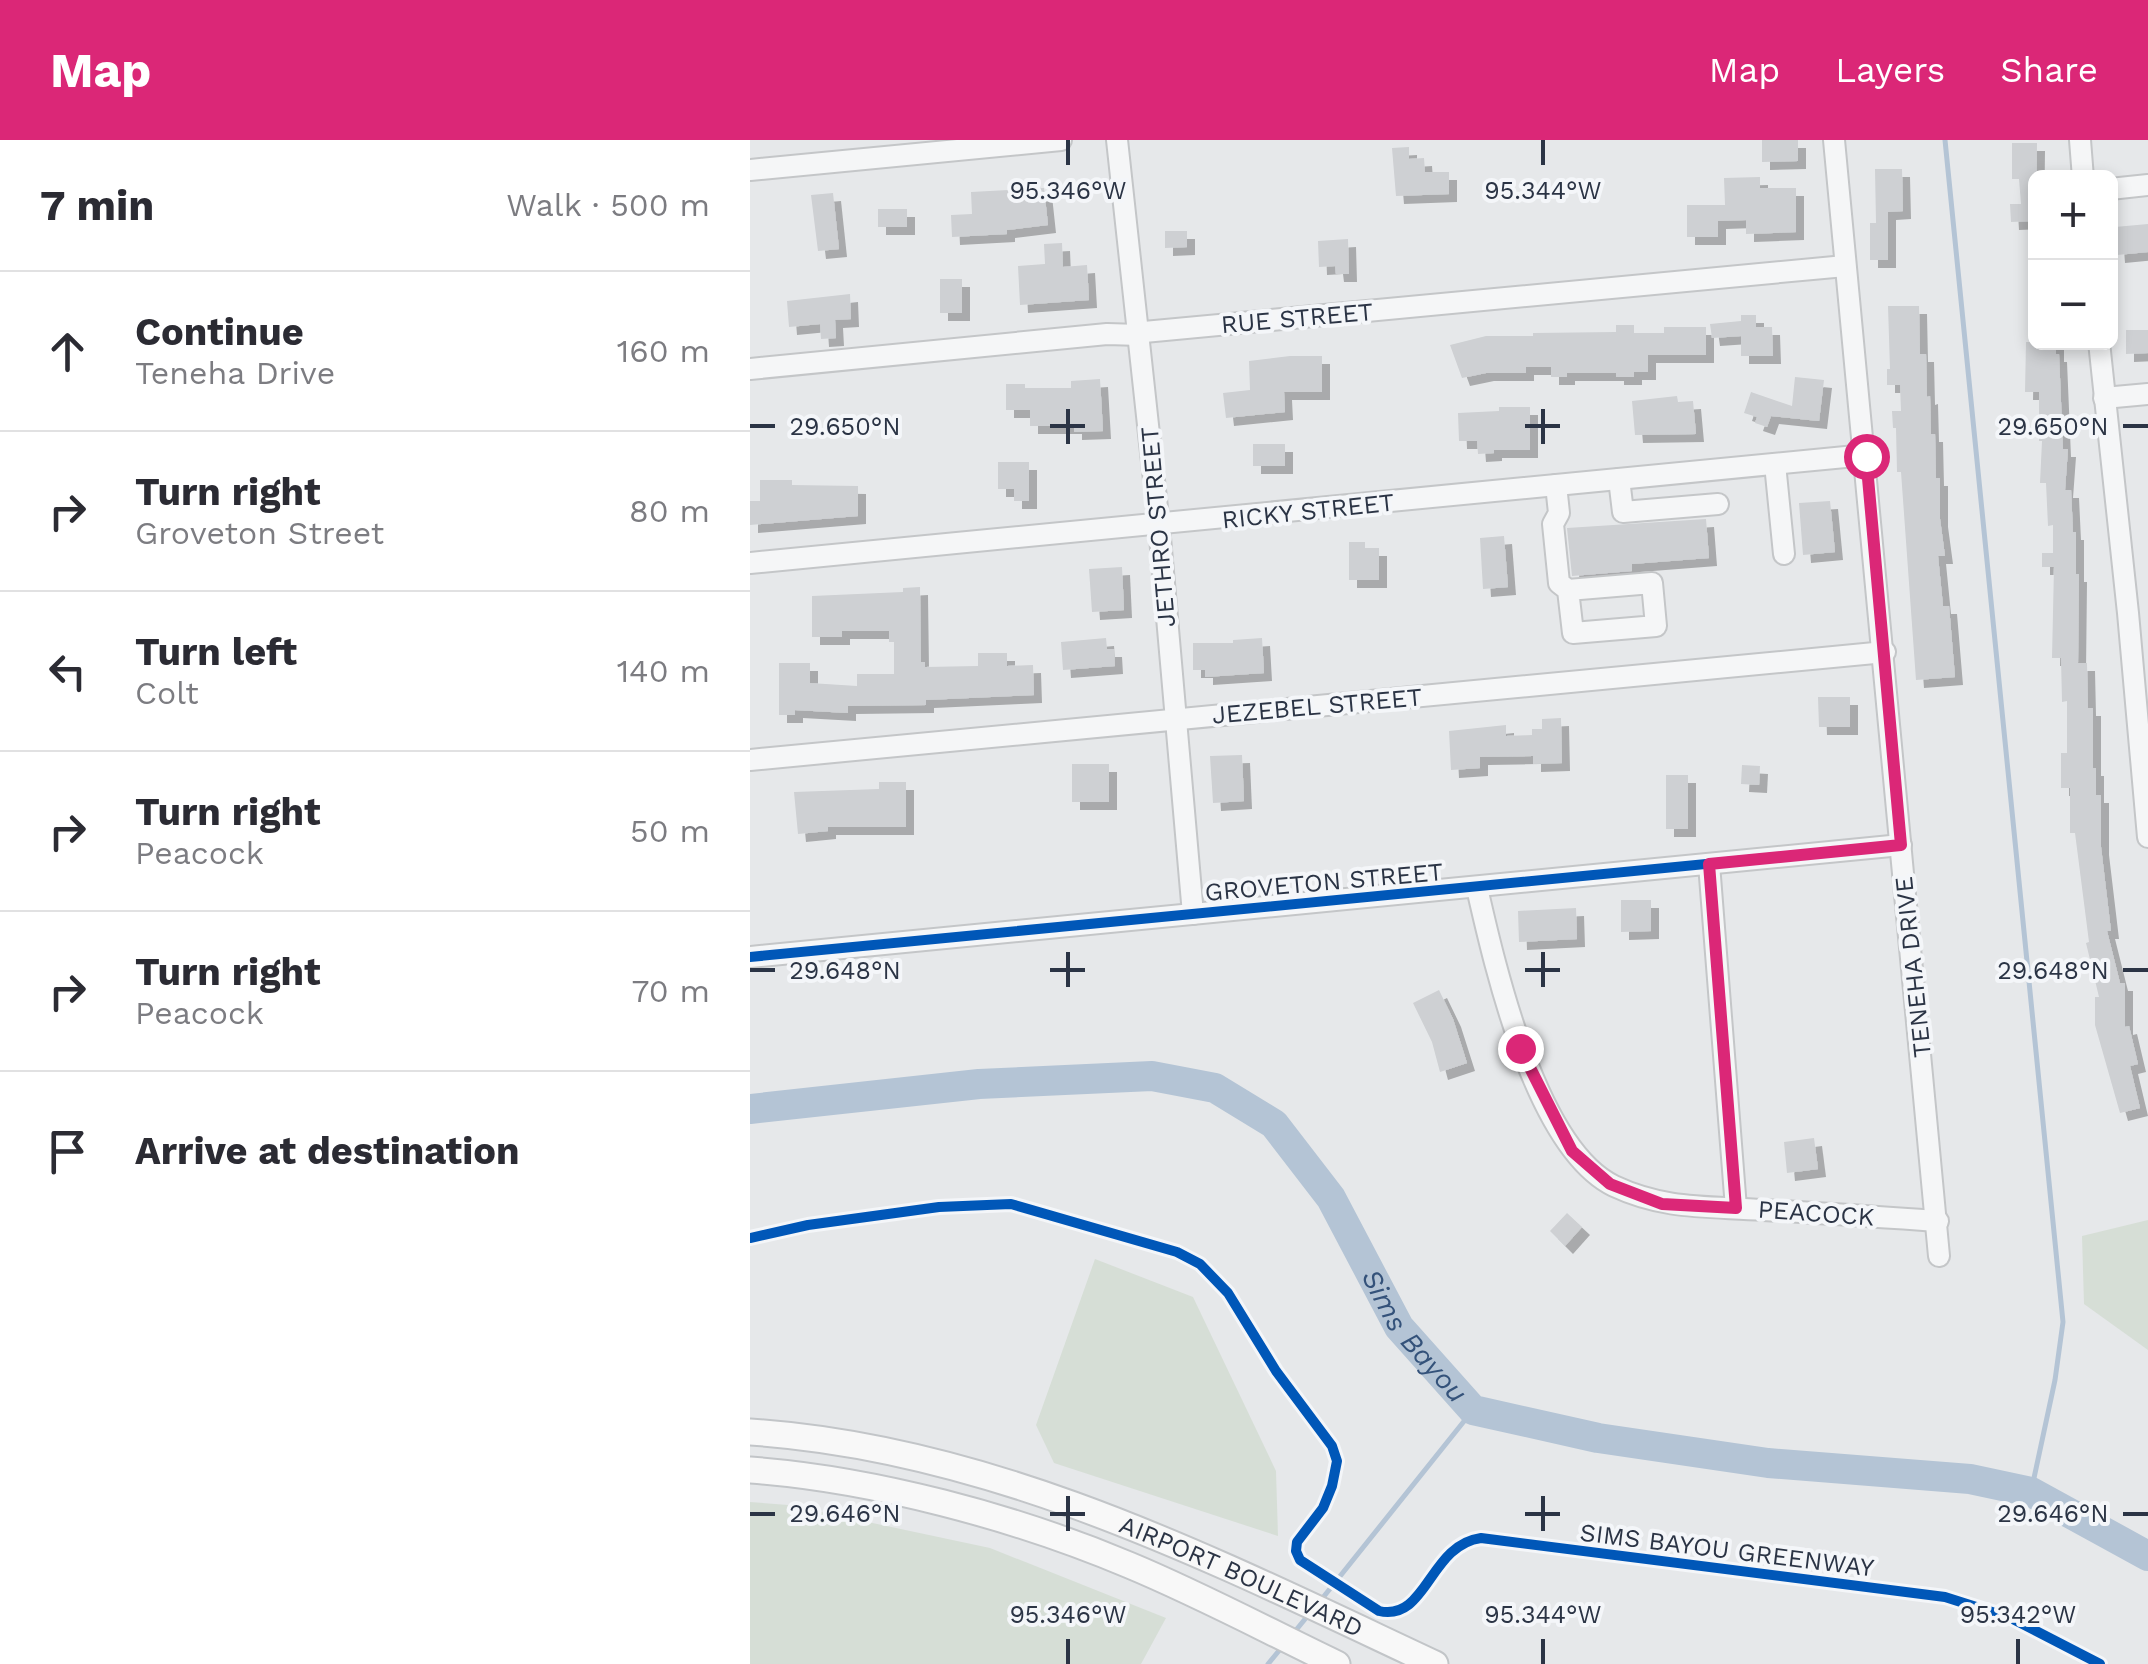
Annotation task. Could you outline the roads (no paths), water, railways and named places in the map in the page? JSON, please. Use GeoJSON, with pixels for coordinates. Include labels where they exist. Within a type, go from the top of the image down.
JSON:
{"type":"FeatureCollection","features":[{"type":"Feature","properties":{"kind":"main road","name":"AIRPORT BOULEVARD"},"geometry":{"type":"LineString","coordinates":[[750,1432],[916,1458],[1012,1484],[1140,1528],[1435,1664]]}},
{"type":"Feature","properties":{"kind":"main road","name":"AIRPORT BOULEVARD"},"geometry":{"type":"LineString","coordinates":[[750,1470],[783,1472],[923,1498],[1002,1521],[1128,1565],[1333,1662]]}},
{"type":"Feature","properties":{"kind":"main road"},"geometry":{"type":"LineString","coordinates":[[1002,1521],[1012,1484]]}},
{"type":"Feature","properties":{"kind":"street"},"geometry":{"type":"LineString","coordinates":[[750,170],[1061,140]]}},
{"type":"Feature","properties":{"kind":"street","name":"JETHRO STREET"},"geometry":{"type":"LineString","coordinates":[[1117,140],[1159,526],[1193,914]]}},
{"type":"Feature","properties":{"kind":"street","name":"TENEHA DRIVE"},"geometry":{"type":"LineString","coordinates":[[1834,140],[1939,1256]]}},
{"type":"Feature","properties":{"kind":"street"},"geometry":{"type":"LineString","coordinates":[[2080,140],[2083,170]]}},
{"type":"Feature","properties":{"kind":"street"},"geometry":{"type":"LineString","coordinates":[[2118,188],[2148,185]]}},
{"type":"Feature","properties":{"kind":"street","name":"RUE STREET"},"geometry":{"type":"LineString","coordinates":[[750,370],[1845,266]]}},
{"type":"Feature","properties":{"kind":"street"},"geometry":{"type":"LineString","coordinates":[[2099,350],[2138,612],[2148,837]]}},
{"type":"Feature","properties":{"kind":"street"},"geometry":{"type":"LineString","coordinates":[[2104,398],[2148,394]]}},
{"type":"Feature","properties":{"kind":"street","name":"RICKY STREET"},"geometry":{"type":"LineString","coordinates":[[750,563],[1866,456]]}},
{"type":"Feature","properties":{"kind":"street"},"geometry":{"type":"LineString","coordinates":[[1775,464],[1784,554]]}},
{"type":"Feature","properties":{"kind":"street"},"geometry":{"type":"LineString","coordinates":[[1657,476],[1661,509]]}},
{"type":"Feature","properties":{"kind":"street"},"geometry":{"type":"LineString","coordinates":[[1620,480],[1623,512],[1718,504]]}},
{"type":"Feature","properties":{"kind":"street"},"geometry":{"type":"LineString","coordinates":[[1556,485],[1559,512],[1553,524],[1559,583],[1568,590],[1652,583],[1656,626],[1573,633],[1568,590]]}},
{"type":"Feature","properties":{"kind":"street","name":"JEZEBEL STREET"},"geometry":{"type":"LineString","coordinates":[[750,760],[1885,652]]}},
{"type":"Feature","properties":{"kind":"street","name":"GROVETON STREET"},"geometry":{"type":"LineString","coordinates":[[750,958],[1901,845]]}},
{"type":"Feature","properties":{"kind":"street"},"geometry":{"type":"LineString","coordinates":[[1709,864],[1736,1208]]}},
{"type":"Feature","properties":{"kind":"street","name":"PEACOCK"},"geometry":{"type":"LineString","coordinates":[[1477,888],[1493,960],[1520,1048],[1572,1151],[1610,1184],[1662,1204],[1938,1220]]}},
{"type":"Feature","properties":{"kind":"waterway"},"geometry":{"type":"LineString","coordinates":[[1945,140],[2063,1322],[2031,1492]]}},
{"type":"Feature","properties":{"kind":"waterway","name":"Sims Bayou"},"geometry":{"type":"LineString","coordinates":[[750,1109],[979,1084],[1152,1076],[1215,1088],[1274,1124],[1331,1198],[1399,1327],[1473,1410],[1598,1438],[1768,1463],[1970,1479],[2031,1492],[2148,1556]]}},
{"type":"Feature","properties":{"kind":"waterway"},"geometry":{"type":"LineString","coordinates":[[1321,1600],[1473,1410]]}},
{"type":"Feature","properties":{"kind":"waterway"},"geometry":{"type":"LineString","coordinates":[[1292,1635],[1310,1613]]}},
{"type":"Feature","properties":{"kind":"waterway"},"geometry":{"type":"LineString","coordinates":[[1268,1664],[1282,1647]]}}]}
